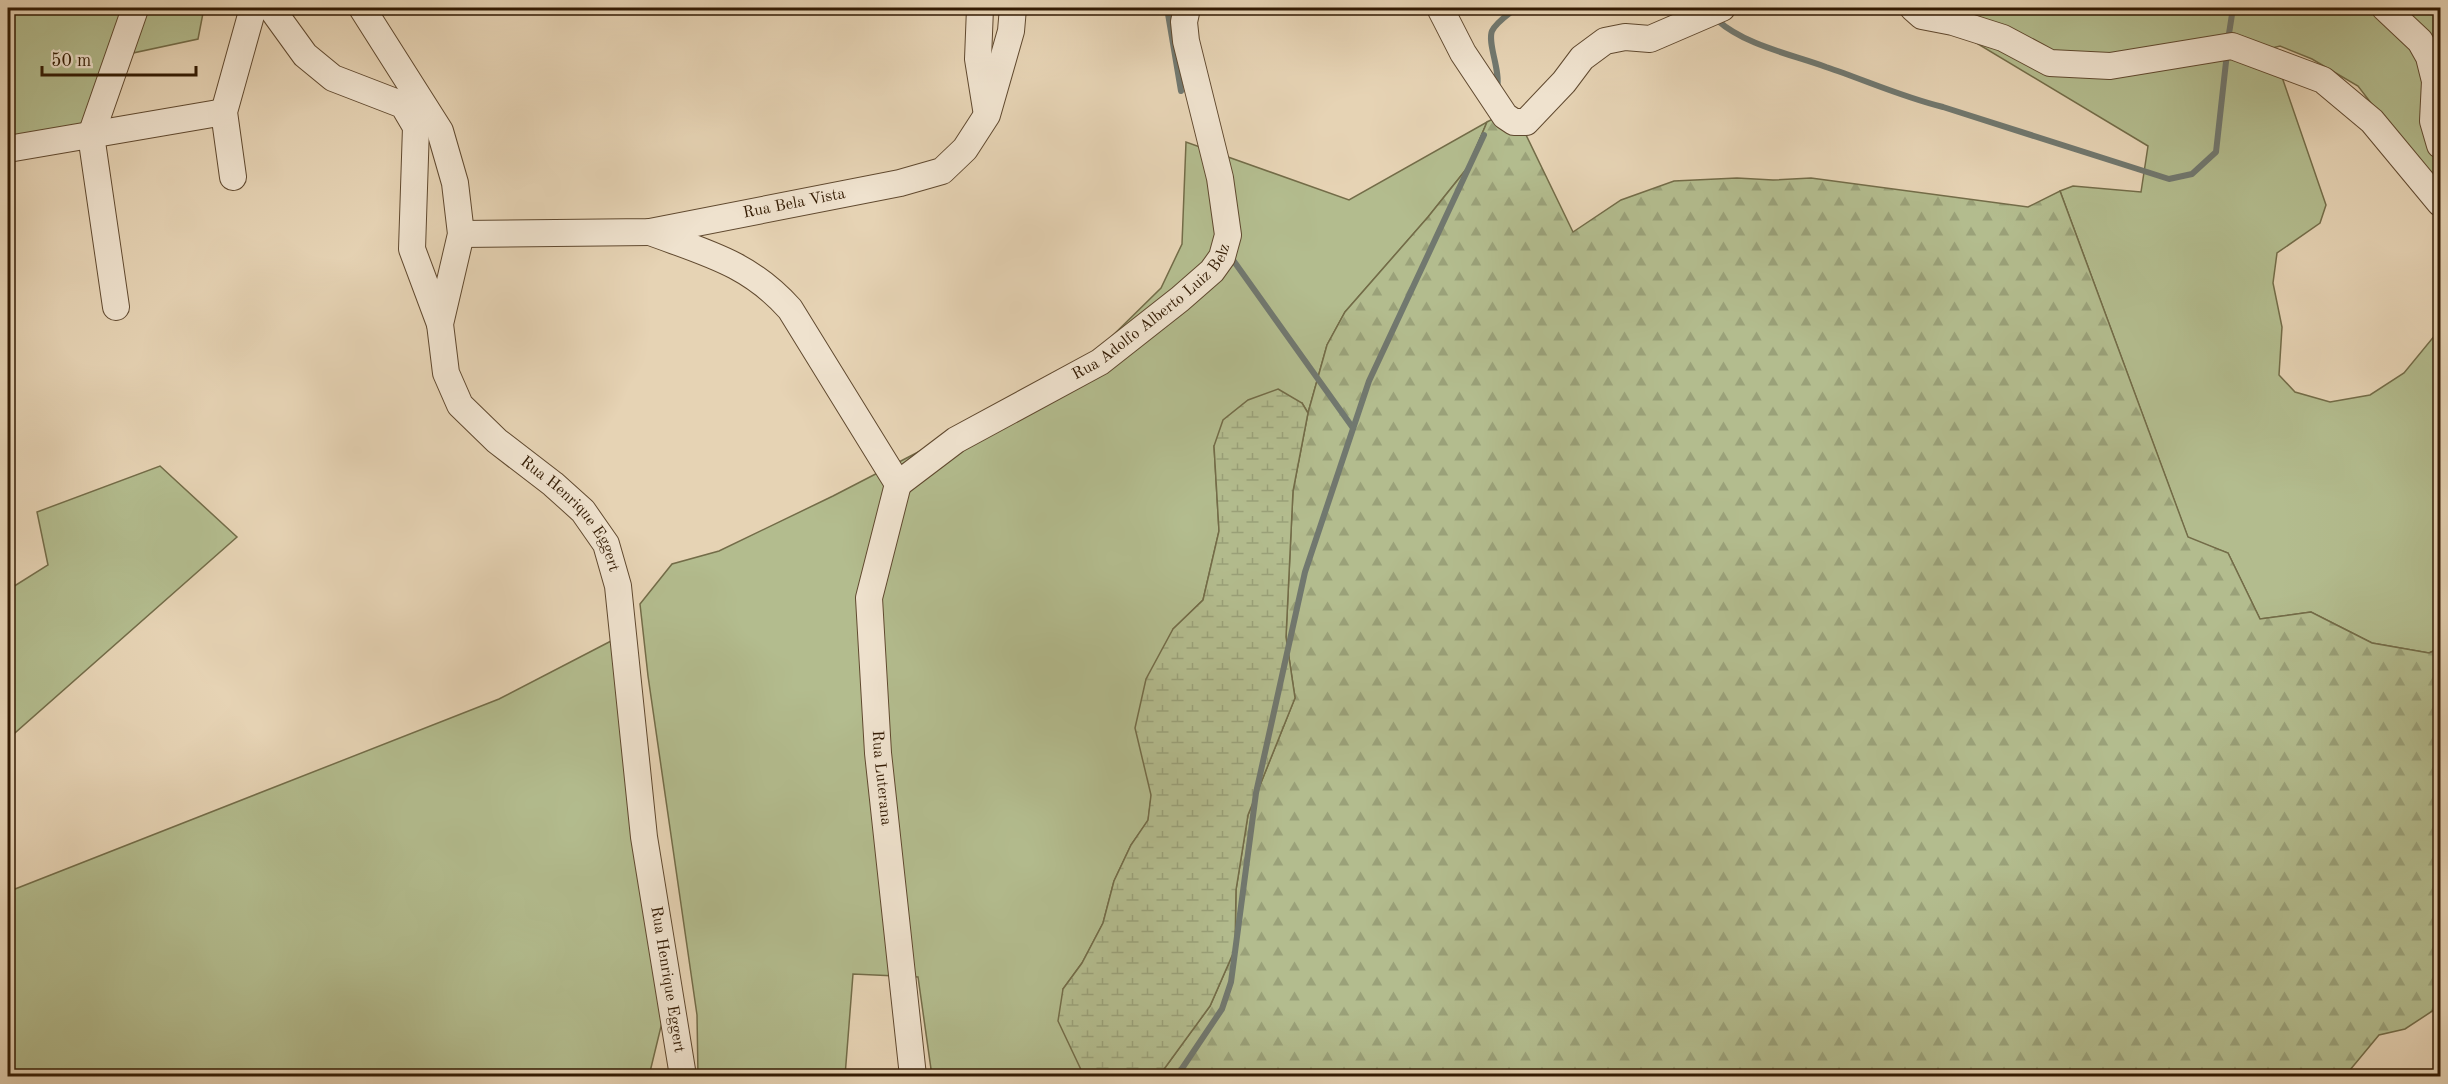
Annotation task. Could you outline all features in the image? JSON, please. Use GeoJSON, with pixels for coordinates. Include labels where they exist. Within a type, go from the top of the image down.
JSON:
{"type":"FeatureCollection","features":[{"type":"Feature","properties":{"kind":"street"},"geometry":{"type":"LineString","coordinates":[[233,177],[224,112],[253,8]]}},
{"type":"Feature","properties":{"kind":"street"},"geometry":{"type":"LineString","coordinates":[[271,8],[305,55],[333,78],[403,105],[416,127],[412,249],[440,324]]}},
{"type":"Feature","properties":{"kind":"street","name":"Rua Henrique Eggert"},"geometry":{"type":"LineString","coordinates":[[362,8],[440,130],[454,183],[462,234],[440,324],[446,373],[460,405],[497,441],[553,484],[583,512],[606,544],[618,586],[644,837],[683,1077]]}},
{"type":"Feature","properties":{"kind":"street"},"geometry":{"type":"LineString","coordinates":[[980,8],[978,59],[987,115]]}},
{"type":"Feature","properties":{"kind":"street","name":"Rua Bela Vista"},"geometry":{"type":"LineString","coordinates":[[462,234],[650,232],[900,183],[942,171],[965,149],[987,115],[1011,31],[1013,8]]}},
{"type":"Feature","properties":{"kind":"street","name":"Rua Adolfo Alberto Luiz Belz"},"geometry":{"type":"LineString","coordinates":[[898,484],[956,440],[1100,362],[1188,292],[1212,271],[1222,257],[1228,235],[1220,178],[1186,40],[1184,22],[1187,8]]}},
{"type":"Feature","properties":{"kind":"street"},"geometry":{"type":"LineString","coordinates":[[1440,8],[1462,53],[1505,116],[1514,122],[1526,122],[1564,82],[1582,58],[1605,41],[1625,37],[1650,39],[1722,8]]}},
{"type":"Feature","properties":{"kind":"street"},"geometry":{"type":"LineString","coordinates":[[1913,8],[1922,16],[1953,22],[2003,38],[2050,63],[2110,66],[2232,46],[2323,80],[2372,122],[2440,203]]}},
{"type":"Feature","properties":{"kind":"street"},"geometry":{"type":"LineString","coordinates":[[2385,8],[2420,41],[2429,57],[2435,81],[2433,121],[2440,145]]}},
{"type":"Feature","properties":{"kind":"street"},"geometry":{"type":"LineString","coordinates":[[116,307],[91,135],[135,9]]}},
{"type":"Feature","properties":{"kind":"street"},"geometry":{"type":"LineString","coordinates":[[8,149],[224,112]]}},
{"type":"Feature","properties":{"kind":"street"},"geometry":{"type":"LineString","coordinates":[[650,232],[754,274],[774,290],[790,309],[898,484]]}},
{"type":"Feature","properties":{"kind":"street","name":"Rua Luterana"},"geometry":{"type":"LineString","coordinates":[[898,484],[868,598],[878,753],[913,1077]]}},
{"type":"Feature","properties":{"kind":"green space"},"geometry":{"type":"Polygon","coordinates":[[[8,8],[204,8],[198,39],[110,58],[84,127],[8,137],[8,8]]]}},
{"type":"Feature","properties":{"kind":"green space"},"geometry":{"type":"Polygon","coordinates":[[[1918,8],[2440,8],[2440,257],[2431,181],[2358,86],[2312,59],[2280,46],[2272,48],[2326,205],[2320,223],[2277,253],[2273,283],[2282,327],[2279,375],[2295,392],[2330,402],[2370,395],[2404,373],[2440,329],[2440,648],[2429,653],[2372,643],[2311,612],[2260,619],[2228,553],[2188,538],[2060,191],[2073,186],[2141,192],[2148,146],[1918,8]]]}},
{"type":"Feature","properties":{"kind":"green space"},"geometry":{"type":"Polygon","coordinates":[[[1513,108],[1573,232],[1621,200],[1674,181],[1811,178],[2028,207],[2060,191],[2188,537],[2228,553],[2260,619],[2311,612],[2372,643],[2429,653],[2440,648],[2440,1006],[2405,1029],[2379,1035],[2345,1076],[1159,1076],[1210,1006],[1235,949],[1236,890],[1248,815],[1295,698],[1286,637],[1293,491],[1308,413],[1327,345],[1345,312],[1428,217],[1468,167],[1487,122],[1513,108]]]}},
{"type":"Feature","properties":{"kind":"green space"},"geometry":{"type":"Polygon","coordinates":[[[1487,122],[1468,167],[1428,217],[1345,312],[1327,345],[1308,413],[1302,403],[1214,446],[1219,531],[1203,600],[1173,629],[1148,821],[1131,845],[1114,881],[1103,923],[1082,963],[1063,989],[1084,1076],[932,1076],[918,977],[853,974],[845,1076],[698,1076],[697,1015],[648,676],[640,604],[672,564],[719,551],[833,496],[990,415],[1100,348],[1161,288],[1182,244],[1186,142],[1349,200],[1487,122]]]}},
{"type":"Feature","properties":{"kind":"green space"},"geometry":{"type":"Polygon","coordinates":[[[1278,389],[1302,403],[1308,413],[1293,491],[1286,637],[1295,698],[1248,815],[1236,890],[1235,949],[1210,1006],[1159,1076],[1084,1076],[1058,1021],[1063,989],[1082,963],[1103,923],[1114,881],[1131,845],[1148,820],[1151,795],[1135,728],[1146,679],[1173,629],[1203,600],[1219,531],[1214,446],[1223,420],[1248,400],[1278,389]]]}},
{"type":"Feature","properties":{"kind":"green space"},"geometry":{"type":"Polygon","coordinates":[[[160,466],[237,537],[8,739],[8,590],[48,565],[37,512],[160,466]]]}},
{"type":"Feature","properties":{"kind":"green space"},"geometry":{"type":"Polygon","coordinates":[[[613,640],[665,1010],[649,1076],[8,1076],[8,878],[15,889],[499,699],[613,640]]]}},
{"type":"Feature","properties":{"kind":"waterway"},"geometry":{"type":"LineString","coordinates":[[1167,8],[1181,91]]}},
{"type":"Feature","properties":{"kind":"waterway"},"geometry":{"type":"LineString","coordinates":[[1497,88],[1498,81],[1491,43],[1492,31],[1516,8]]}},
{"type":"Feature","properties":{"kind":"waterway"},"geometry":{"type":"LineString","coordinates":[[2228,40],[2233,8]]}},
{"type":"Feature","properties":{"kind":"waterway"},"geometry":{"type":"LineString","coordinates":[[1717,20],[1728,29],[1769,48],[1913,98],[2169,179],[2192,174],[2216,152],[2227,53]]}},
{"type":"Feature","properties":{"kind":"waterway"},"geometry":{"type":"LineString","coordinates":[[1177,1076],[1222,1009],[1231,982],[1256,793],[1305,572],[1369,381],[1484,135]]}},
{"type":"Feature","properties":{"kind":"waterway"},"geometry":{"type":"LineString","coordinates":[[1233,260],[1353,428]]}}]}
